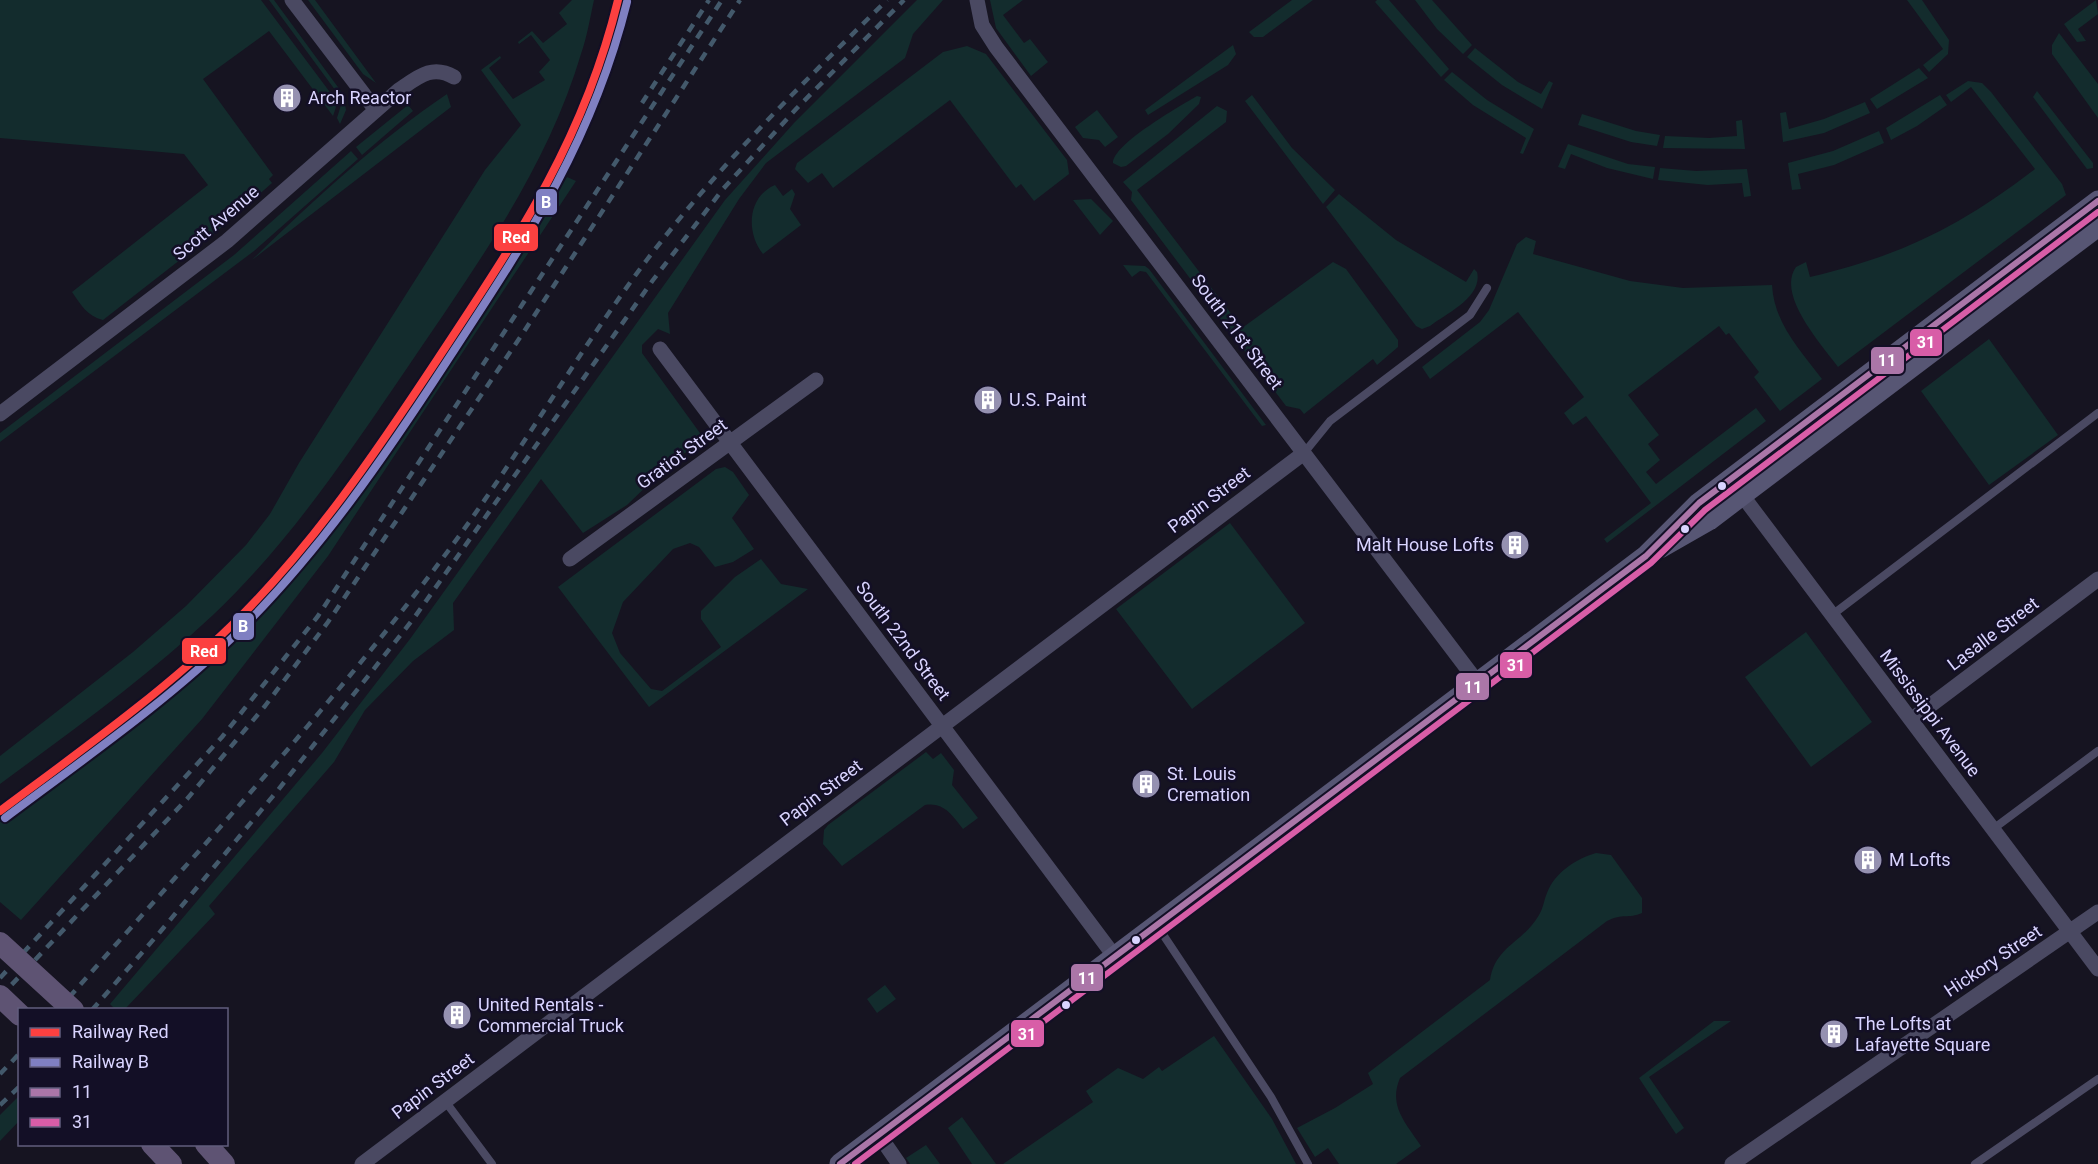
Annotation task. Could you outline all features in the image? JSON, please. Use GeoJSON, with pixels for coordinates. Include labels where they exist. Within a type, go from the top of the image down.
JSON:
{"type":"FeatureCollection","features":[{"type":"Feature","properties":{"kind":"main road"},"geometry":{"type":"LineString","coordinates":[[1737,487],[2098,201]]}},
{"type":"Feature","properties":{"kind":"main road"},"geometry":{"type":"LineString","coordinates":[[840,1164],[1646,556],[1683,516],[1737,487],[2098,226]]}},
{"type":"Feature","properties":{"kind":"main road"},"geometry":{"type":"LineString","coordinates":[[0,943],[72,1008]]}},
{"type":"Feature","properties":{"kind":"main road"},"geometry":{"type":"LineString","coordinates":[[0,996],[18,1013]]}},
{"type":"Feature","properties":{"kind":"main road"},"geometry":{"type":"LineString","coordinates":[[154,1146],[171,1164]]}},
{"type":"Feature","properties":{"kind":"main road"},"geometry":{"type":"LineString","coordinates":[[208,1146],[224,1164]]}},
{"type":"Feature","properties":{"kind":"street"},"geometry":{"type":"LineString","coordinates":[[292,0],[375,109]]}},
{"type":"Feature","properties":{"kind":"street","name":"South 21st Street"},"geometry":{"type":"LineString","coordinates":[[977,0],[982,25],[996,47],[1478,683]]}},
{"type":"Feature","properties":{"kind":"street","name":"Scott Avenue"},"geometry":{"type":"LineString","coordinates":[[0,414],[227,241],[375,109],[429,71],[454,77]]}},
{"type":"Feature","properties":{"kind":"street","name":"South 22nd Street"},"geometry":{"type":"LineString","coordinates":[[660,349],[1115,957]]}},
{"type":"Feature","properties":{"kind":"street","name":"Gratiot Street"},"geometry":{"type":"LineString","coordinates":[[570,559],[816,380]]}},
{"type":"Feature","properties":{"kind":"street","name":"Papin Street"},"geometry":{"type":"LineString","coordinates":[[362,1164],[1304,453]]}},
{"type":"Feature","properties":{"kind":"street","name":"Mississippi Avenue"},"geometry":{"type":"LineString","coordinates":[[1737,487],[2098,969]]}},
{"type":"Feature","properties":{"kind":"street","name":"Lasalle Street"},"geometry":{"type":"LineString","coordinates":[[1911,720],[2098,579]]}},
{"type":"Feature","properties":{"kind":"street","name":"Hickory Street"},"geometry":{"type":"LineString","coordinates":[[1732,1164],[2098,912]]}},
{"type":"Feature","properties":{"kind":"street"},"geometry":{"type":"LineString","coordinates":[[879,1135],[898,1164]]}},
{"type":"Feature","properties":{"kind":"lane"},"geometry":{"type":"LineString","coordinates":[[1304,453],[1330,421],[1470,315],[1488,288]]}},
{"type":"Feature","properties":{"kind":"lane"},"geometry":{"type":"LineString","coordinates":[[1832,615],[2098,413]]}},
{"type":"Feature","properties":{"kind":"lane"},"geometry":{"type":"LineString","coordinates":[[1994,829],[2098,751]]}},
{"type":"Feature","properties":{"kind":"lane"},"geometry":{"type":"LineString","coordinates":[[1156,925],[1271,1097],[1308,1164]]}},
{"type":"Feature","properties":{"kind":"lane"},"geometry":{"type":"LineString","coordinates":[[1975,1164],[2098,1079]]}},
{"type":"Feature","properties":{"kind":"lane"},"geometry":{"type":"LineString","coordinates":[[445,1101],[492,1164]]}},
{"type":"Feature","properties":{"kind":"green space"},"geometry":{"type":"Polygon","coordinates":[[[0,0],[261,0],[335,99],[336,107],[333,116],[269,31],[203,79],[273,175],[269,179],[272,183],[217,231],[103,320],[97,318],[85,309],[72,292],[208,185],[184,154],[0,138],[0,0]]]}},
{"type":"Feature","properties":{"kind":"green space"},"geometry":{"type":"Polygon","coordinates":[[[269,0],[274,0],[343,94],[346,110],[340,124],[337,118],[341,105],[338,94],[269,0]]]}},
{"type":"Feature","properties":{"kind":"green space"},"geometry":{"type":"Polygon","coordinates":[[[308,0],[315,0],[376,83],[363,74],[308,0]]]}},
{"type":"Feature","properties":{"kind":"green space"},"geometry":{"type":"Polygon","coordinates":[[[572,0],[594,0],[581,54],[548,140],[480,259],[337,469],[291,530],[213,615],[136,681],[0,784],[0,756],[133,652],[186,606],[246,545],[270,514],[299,463],[485,170],[521,125],[481,70],[500,56],[501,58],[489,68],[513,99],[545,80],[539,72],[550,60],[531,35],[519,44],[518,42],[532,31],[543,43],[567,24],[559,13],[572,0]]]}},
{"type":"Feature","properties":{"kind":"green space"},"geometry":{"type":"Polygon","coordinates":[[[917,0],[943,0],[913,34],[905,58],[766,163],[739,199],[668,313],[670,334],[658,329],[642,345],[642,353],[705,440],[698,447],[678,456],[627,505],[583,533],[541,479],[453,603],[454,630],[413,661],[365,710],[334,762],[209,906],[215,914],[126,1008],[114,1008],[110,1004],[322,753],[410,639],[725,200],[794,123],[917,0]]]}},
{"type":"Feature","properties":{"kind":"green space"},"geometry":{"type":"Polygon","coordinates":[[[990,0],[1023,0],[1003,15],[1024,43],[1030,39],[1048,62],[1031,76],[996,28],[990,0]]]}},
{"type":"Feature","properties":{"kind":"green space"},"geometry":{"type":"Polygon","coordinates":[[[1292,0],[1313,0],[1263,37],[1254,37],[1249,32],[1292,0]]]}},
{"type":"Feature","properties":{"kind":"green space"},"geometry":{"type":"Polygon","coordinates":[[[1389,0],[1449,69],[1441,77],[1375,2],[1389,0]]]}},
{"type":"Feature","properties":{"kind":"green space"},"geometry":{"type":"Polygon","coordinates":[[[1415,0],[1432,0],[1472,45],[1463,54],[1437,29],[1415,0]]]}},
{"type":"Feature","properties":{"kind":"green space"},"geometry":{"type":"Polygon","coordinates":[[[1907,0],[1922,0],[1949,40],[1948,54],[1929,72],[1923,65],[1943,49],[1907,0]]]}},
{"type":"Feature","properties":{"kind":"green space"},"geometry":{"type":"Polygon","coordinates":[[[2096,0],[2098,14],[2078,29],[2086,41],[2077,42],[2064,24],[2096,0]]]}},
{"type":"Feature","properties":{"kind":"green space"},"geometry":{"type":"Polygon","coordinates":[[[2059,33],[2098,84],[2098,118],[2052,54],[2052,45],[2059,33]]]}},
{"type":"Feature","properties":{"kind":"green space"},"geometry":{"type":"Polygon","coordinates":[[[1233,45],[1236,54],[1228,65],[1148,115],[1145,110],[1233,45]]]}},
{"type":"Feature","properties":{"kind":"green space"},"geometry":{"type":"Polygon","coordinates":[[[967,46],[986,54],[1067,160],[1069,174],[1034,201],[1021,184],[1016,188],[950,100],[833,188],[822,173],[808,183],[795,169],[797,163],[943,52],[967,46]]]}},
{"type":"Feature","properties":{"kind":"green space"},"geometry":{"type":"Polygon","coordinates":[[[1475,48],[1518,82],[1541,94],[1549,81],[1553,83],[1542,109],[1502,85],[1467,57],[1475,48]]]}},
{"type":"Feature","properties":{"kind":"green space"},"geometry":{"type":"Polygon","coordinates":[[[1919,68],[1928,78],[1877,109],[1870,99],[1919,68]]]}},
{"type":"Feature","properties":{"kind":"green space"},"geometry":{"type":"Polygon","coordinates":[[[1452,72],[1487,100],[1534,129],[1523,154],[1520,153],[1526,138],[1473,105],[1444,80],[1452,72]]]}},
{"type":"Feature","properties":{"kind":"green space"},"geometry":{"type":"Polygon","coordinates":[[[1968,81],[1982,83],[1991,92],[2062,184],[2066,195],[1838,367],[1812,333],[1796,305],[1791,278],[1796,267],[1806,262],[1810,277],[1874,259],[1902,248],[1955,223],[2035,169],[1971,87],[1951,102],[1946,95],[1968,81]]]}},
{"type":"Feature","properties":{"kind":"green space"},"geometry":{"type":"Polygon","coordinates":[[[2037,91],[2093,163],[2093,168],[2087,169],[2033,97],[2037,91]]]}},
{"type":"Feature","properties":{"kind":"green space"},"geometry":{"type":"Polygon","coordinates":[[[447,94],[451,107],[252,260],[346,172],[396,131],[447,94]]]}},
{"type":"Feature","properties":{"kind":"green space"},"geometry":{"type":"Polygon","coordinates":[[[1252,95],[1292,148],[1335,190],[1323,204],[1245,101],[1252,95]]]}},
{"type":"Feature","properties":{"kind":"green space"},"geometry":{"type":"Polygon","coordinates":[[[1940,95],[1947,105],[1917,126],[1891,140],[1886,128],[1940,95]]]}},
{"type":"Feature","properties":{"kind":"green space"},"geometry":{"type":"Polygon","coordinates":[[[1197,96],[1201,97],[1199,104],[1168,134],[1126,166],[1121,167],[1113,163],[1116,155],[1135,136],[1197,96]]]}},
{"type":"Feature","properties":{"kind":"green space"},"geometry":{"type":"Polygon","coordinates":[[[1865,102],[1870,113],[1824,133],[1783,142],[1780,113],[1786,112],[1789,129],[1824,119],[1865,102]]]}},
{"type":"Feature","properties":{"kind":"green space"},"geometry":{"type":"Polygon","coordinates":[[[408,105],[413,111],[362,155],[356,147],[408,105]]]}},
{"type":"Feature","properties":{"kind":"green space"},"geometry":{"type":"Polygon","coordinates":[[[1217,106],[1227,111],[1226,122],[1137,190],[1242,328],[1333,262],[1346,269],[1398,340],[1398,347],[1377,365],[1373,359],[1304,414],[1300,409],[1286,406],[1131,200],[1132,192],[1123,182],[1217,106]]]}},
{"type":"Feature","properties":{"kind":"green space"},"geometry":{"type":"Polygon","coordinates":[[[1097,110],[1118,137],[1105,147],[1099,140],[1083,138],[1075,127],[1097,110]]]}},
{"type":"Feature","properties":{"kind":"green space"},"geometry":{"type":"Polygon","coordinates":[[[1582,114],[1636,131],[1660,135],[1657,146],[1631,142],[1578,125],[1582,114]]]}},
{"type":"Feature","properties":{"kind":"green space"},"geometry":{"type":"Polygon","coordinates":[[[1742,120],[1745,149],[1663,148],[1665,136],[1709,138],[1737,136],[1736,121],[1742,120]]]}},
{"type":"Feature","properties":{"kind":"green space"},"geometry":{"type":"Polygon","coordinates":[[[1879,131],[1884,143],[1834,165],[1798,174],[1801,189],[1792,190],[1788,163],[1833,151],[1879,131]]]}},
{"type":"Feature","properties":{"kind":"green space"},"geometry":{"type":"Polygon","coordinates":[[[1568,144],[1628,164],[1655,167],[1653,179],[1607,168],[1571,154],[1565,169],[1558,167],[1568,144]]]}},
{"type":"Feature","properties":{"kind":"green space"},"geometry":{"type":"Polygon","coordinates":[[[351,151],[358,159],[254,251],[0,442],[0,433],[234,255],[351,151]]]}},
{"type":"Feature","properties":{"kind":"green space"},"geometry":{"type":"Polygon","coordinates":[[[1660,168],[1696,171],[1747,169],[1751,196],[1744,197],[1742,183],[1708,185],[1658,180],[1660,168]]]}},
{"type":"Feature","properties":{"kind":"green space"},"geometry":{"type":"Polygon","coordinates":[[[567,177],[576,181],[328,556],[202,719],[21,920],[0,902],[0,822],[158,703],[233,638],[302,568],[340,520],[399,436],[567,177]]]}},
{"type":"Feature","properties":{"kind":"green space"},"geometry":{"type":"Polygon","coordinates":[[[775,185],[783,196],[792,189],[795,194],[790,209],[801,225],[763,254],[754,236],[752,216],[759,198],[775,185]]]}},
{"type":"Feature","properties":{"kind":"green space"},"geometry":{"type":"Polygon","coordinates":[[[1339,194],[1396,240],[1466,282],[1474,269],[1477,272],[1475,289],[1462,304],[1430,326],[1422,329],[1416,326],[1326,207],[1339,194]]]}},
{"type":"Feature","properties":{"kind":"green space"},"geometry":{"type":"Polygon","coordinates":[[[1091,199],[1113,221],[1100,235],[1073,200],[1091,199]]]}},
{"type":"Feature","properties":{"kind":"green space"},"geometry":{"type":"Polygon","coordinates":[[[1526,237],[1536,241],[1533,254],[1630,281],[1683,288],[1772,285],[1774,299],[1783,324],[1797,347],[1822,379],[1780,411],[1754,377],[1759,372],[1729,333],[1726,335],[1719,326],[1628,395],[1659,435],[1648,444],[1660,460],[1646,472],[1656,484],[1756,408],[1766,421],[1607,543],[1604,539],[1651,503],[1586,416],[1573,425],[1564,413],[1584,397],[1518,312],[1430,379],[1422,367],[1480,322],[1489,310],[1517,244],[1526,237]]]}},
{"type":"Feature","properties":{"kind":"green space"},"geometry":{"type":"Polygon","coordinates":[[[1123,265],[1145,266],[1149,269],[1266,425],[1262,426],[1146,272],[1140,271],[1132,277],[1123,265]]]}},
{"type":"Feature","properties":{"kind":"green space"},"geometry":{"type":"Polygon","coordinates":[[[1989,339],[2058,435],[1989,485],[1921,391],[1989,339]]]}},
{"type":"Feature","properties":{"kind":"green space"},"geometry":{"type":"Polygon","coordinates":[[[725,467],[733,472],[749,495],[732,518],[754,549],[733,562],[715,567],[699,547],[690,543],[673,549],[623,602],[612,633],[620,653],[651,689],[662,691],[721,647],[701,619],[701,611],[735,577],[761,559],[781,584],[808,589],[649,707],[558,587],[716,469],[725,467]]]}},
{"type":"Feature","properties":{"kind":"green space"},"geometry":{"type":"Polygon","coordinates":[[[1230,523],[1305,623],[1192,709],[1116,609],[1230,523]]]}},
{"type":"Feature","properties":{"kind":"green space"},"geometry":{"type":"Polygon","coordinates":[[[1806,632],[1872,722],[1811,767],[1745,677],[1806,632]]]}},
{"type":"Feature","properties":{"kind":"green space"},"geometry":{"type":"Polygon","coordinates":[[[926,752],[933,759],[941,753],[954,770],[952,785],[978,818],[963,829],[951,814],[942,808],[925,805],[842,866],[823,844],[824,830],[926,752]]]}},
{"type":"Feature","properties":{"kind":"green space"},"geometry":{"type":"Polygon","coordinates":[[[1596,853],[1611,855],[1642,898],[1642,913],[1607,921],[1400,1078],[1396,1097],[1397,1106],[1421,1146],[1396,1164],[1339,1164],[1328,1148],[1315,1157],[1297,1128],[1373,1084],[1368,1073],[1490,980],[1498,959],[1526,932],[1539,915],[1555,879],[1567,867],[1596,853]]]}},
{"type":"Feature","properties":{"kind":"green space"},"geometry":{"type":"Polygon","coordinates":[[[885,985],[896,999],[877,1013],[867,999],[885,985]]]}},
{"type":"Feature","properties":{"kind":"green space"},"geometry":{"type":"Polygon","coordinates":[[[1714,1021],[1731,1021],[1649,1077],[1684,1128],[1676,1134],[1639,1078],[1714,1021]]]}},
{"type":"Feature","properties":{"kind":"green space"},"geometry":{"type":"Polygon","coordinates":[[[1214,1036],[1272,1119],[1296,1164],[1003,1164],[1093,1102],[1086,1091],[1118,1068],[1143,1079],[1159,1067],[1162,1071],[1214,1036]]]}},
{"type":"Feature","properties":{"kind":"green space"},"geometry":{"type":"Polygon","coordinates":[[[18,1097],[18,1122],[0,1141],[0,1115],[18,1097]]]}},
{"type":"Feature","properties":{"kind":"green space"},"geometry":{"type":"Polygon","coordinates":[[[962,1117],[996,1164],[972,1164],[948,1128],[962,1117]]]}},
{"type":"Feature","properties":{"kind":"green space"},"geometry":{"type":"Polygon","coordinates":[[[926,1145],[940,1164],[910,1164],[906,1158],[926,1145]]]}},
{"type":"Feature","properties":{"kind":"railway"},"geometry":{"type":"LineString","coordinates":[[642,103],[709,0]]}},
{"type":"Feature","properties":{"kind":"railway"},"geometry":{"type":"LineString","coordinates":[[0,978],[222,737],[318,616],[722,0]]}},
{"type":"Feature","properties":{"kind":"railway"},"geometry":{"type":"LineString","coordinates":[[0,997],[187,799],[265,706],[328,622],[525,330],[740,0]]}},
{"type":"Feature","properties":{"kind":"railway"},"geometry":{"type":"LineString","coordinates":[[60,1008],[254,788],[397,618],[469,523],[620,297],[674,226],[762,126],[887,0]]}},
{"type":"Feature","properties":{"kind":"railway"},"geometry":{"type":"LineString","coordinates":[[94,1008],[278,790],[414,618],[653,280],[723,189],[797,108],[904,0]]}},
{"type":"Feature","properties":{"kind":"railway"},"geometry":{"type":"LineString","coordinates":[[0,1074],[18,1055]]}},
{"type":"Feature","properties":{"kind":"railway"},"geometry":{"type":"LineString","coordinates":[[0,1105],[18,1088]]}},
{"type":"Feature","properties":{"kind":"rail line","name":"Red"},"geometry":{"type":"LineString","coordinates":[[0,811],[119,722],[205,650],[262,595],[343,497],[468,314],[545,187],[587,98],[604,51],[618,0]]}},
{"type":"Feature","properties":{"kind":"rail line","name":"B"},"geometry":{"type":"LineString","coordinates":[[5,818],[125,728],[212,657],[269,600],[350,502],[400,432],[476,317],[553,190],[595,101],[627,2]]}},
{"type":"Feature","properties":{"kind":"transit line","name":"11"},"geometry":{"type":"LineString","coordinates":[[840,1164],[1646,556],[1699,503],[2098,201]]}},
{"type":"Feature","properties":{"kind":"transit line","name":"31"},"geometry":{"type":"LineString","coordinates":[[855,1164],[1651,563],[1705,510],[2098,212]]}},
{"type":"Feature","properties":{"kind":"place","name":"Arch Reactor"},"geometry":{"type":"Point","coordinates":[287,98]}},
{"type":"Feature","properties":{"kind":"place","name":"U.S. Paint"},"geometry":{"type":"Point","coordinates":[988,400]}},
{"type":"Feature","properties":{"kind":"place","name":"Malt House Lofts"},"geometry":{"type":"Point","coordinates":[1515,545]}},
{"type":"Feature","properties":{"kind":"place","name":"St. Louis Cremation"},"geometry":{"type":"Point","coordinates":[1146,784]}},
{"type":"Feature","properties":{"kind":"place","name":"M Lofts"},"geometry":{"type":"Point","coordinates":[1868,860]}},
{"type":"Feature","properties":{"kind":"place","name":"United Rentals - Commercial Truck"},"geometry":{"type":"Point","coordinates":[457,1015]}},
{"type":"Feature","properties":{"kind":"place","name":"The Lofts at Lafayette Square"},"geometry":{"type":"Point","coordinates":[1834,1034]}}]}
